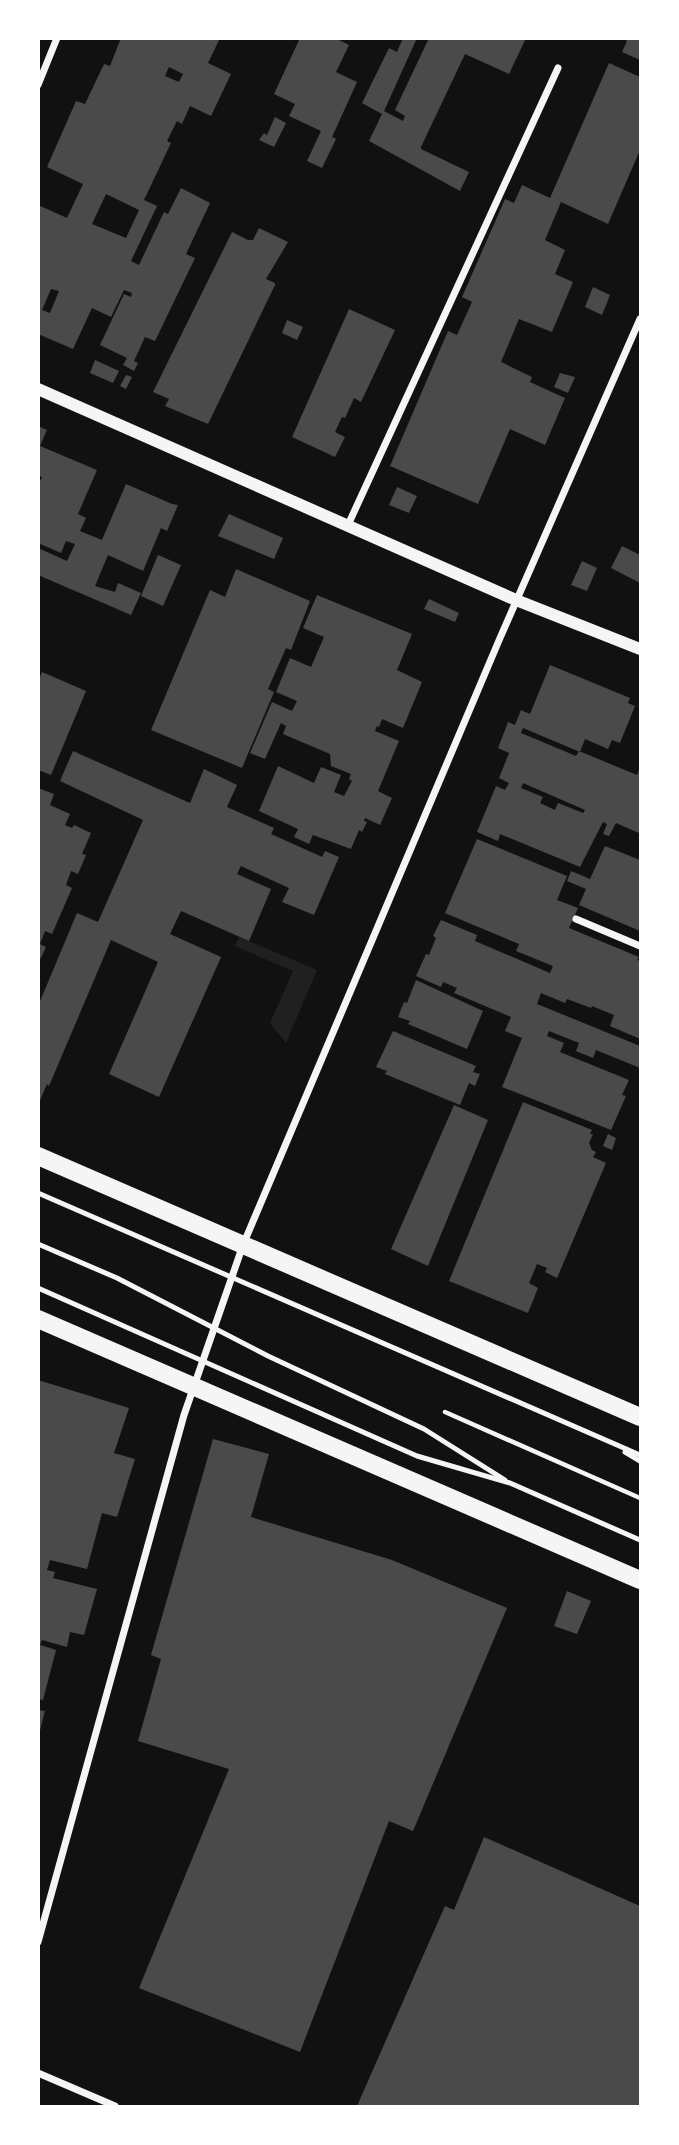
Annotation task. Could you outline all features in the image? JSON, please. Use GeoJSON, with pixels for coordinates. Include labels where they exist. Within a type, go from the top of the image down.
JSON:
{"type":"FeatureCollection","features":[{"type":"Feature","properties":{"kind":"main road"},"geometry":{"type":"LineString","coordinates":[[38,1156],[640,1417]]}},
{"type":"Feature","properties":{"kind":"main road"},"geometry":{"type":"LineString","coordinates":[[38,1319],[640,1580]]}},
{"type":"Feature","properties":{"kind":"street"},"geometry":{"type":"LineString","coordinates":[[38,85],[57,38]]}},
{"type":"Feature","properties":{"kind":"street"},"geometry":{"type":"LineString","coordinates":[[348,525],[558,68]]}},
{"type":"Feature","properties":{"kind":"street"},"geometry":{"type":"LineString","coordinates":[[38,1942],[176,1441],[243,1245],[516,600],[640,319]]}},
{"type":"Feature","properties":{"kind":"street"},"geometry":{"type":"LineString","coordinates":[[38,389],[516,600],[640,649]]}},
{"type":"Feature","properties":{"kind":"street"},"geometry":{"type":"LineString","coordinates":[[576,919],[640,946]]}},
{"type":"Feature","properties":{"kind":"street"},"geometry":{"type":"LineString","coordinates":[[38,2073],[115,2106]]}},
{"type":"Feature","properties":{"kind":"lane"},"geometry":{"type":"LineString","coordinates":[[38,1193],[640,1455]]}},
{"type":"Feature","properties":{"kind":"lane"},"geometry":{"type":"LineString","coordinates":[[38,1244],[117,1278],[424,1429],[510,1483]]}},
{"type":"Feature","properties":{"kind":"lane"},"geometry":{"type":"LineString","coordinates":[[38,1288],[416,1456],[510,1483],[640,1540]]}},
{"type":"Feature","properties":{"kind":"lane"},"geometry":{"type":"LineString","coordinates":[[606,1442],[640,1461]]}},
{"type":"Feature","properties":{"kind":"shaded area"},"geometry":{"type":"Polygon","coordinates":[[[239,937],[317,970],[286,1043],[270,1023],[293,971],[235,946],[239,937]]]}},
{"type":"Feature","properties":{"kind":"building"},"geometry":{"type":"Polygon","coordinates":[[[121,38],[220,38],[208,63],[231,74],[211,116],[190,106],[182,124],[177,121],[167,141],[171,143],[144,200],[157,206],[131,261],[139,265],[164,212],[168,214],[181,188],[210,203],[186,254],[195,258],[155,341],[145,337],[134,361],[138,363],[134,371],[123,365],[127,358],[100,345],[124,294],[131,297],[132,293],[124,290],[111,317],[92,308],[73,349],[38,334],[38,205],[67,218],[83,184],[47,167],[76,101],[85,104],[104,64],[110,66],[121,38]],[[169,67],[165,76],[179,82],[183,74],[169,67]],[[106,194],[92,224],[126,238],[139,210],[106,194]],[[51,289],[42,310],[50,313],[59,291],[51,289]]]}},
{"type":"Feature","properties":{"kind":"building"},"geometry":{"type":"Polygon","coordinates":[[[300,38],[335,38],[349,45],[336,72],[357,82],[332,137],[336,139],[322,168],[307,161],[321,131],[289,116],[295,104],[274,94],[300,38]]]}},
{"type":"Feature","properties":{"kind":"building"},"geometry":{"type":"Polygon","coordinates":[[[403,38],[417,38],[384,111],[403,121],[405,116],[395,110],[429,38],[526,38],[509,74],[465,54],[421,147],[469,172],[460,191],[369,141],[382,114],[362,103],[389,48],[397,52],[403,38]]]}},
{"type":"Feature","properties":{"kind":"building"},"geometry":{"type":"Polygon","coordinates":[[[622,38],[640,38],[640,60],[622,52],[627,41],[622,38]]]}},
{"type":"Feature","properties":{"kind":"building"},"geometry":{"type":"Polygon","coordinates":[[[609,63],[640,77],[640,150],[608,224],[561,202],[545,240],[565,250],[555,274],[573,282],[552,332],[519,319],[501,362],[532,377],[530,382],[565,398],[545,445],[510,429],[478,504],[390,466],[448,331],[457,335],[472,302],[462,297],[505,199],[514,203],[522,185],[550,198],[609,63]]]}},
{"type":"Feature","properties":{"kind":"building"},"geometry":{"type":"Polygon","coordinates":[[[275,117],[286,123],[274,147],[259,140],[264,133],[267,135],[275,117]]]}},
{"type":"Feature","properties":{"kind":"building"},"geometry":{"type":"Polygon","coordinates":[[[259,228],[288,242],[266,279],[275,285],[208,424],[165,406],[169,399],[153,392],[232,232],[253,240],[259,228]]]}},
{"type":"Feature","properties":{"kind":"building"},"geometry":{"type":"Polygon","coordinates":[[[593,287],[610,295],[602,315],[585,307],[593,287]]]}},
{"type":"Feature","properties":{"kind":"building"},"geometry":{"type":"Polygon","coordinates":[[[349,309],[395,330],[361,402],[354,398],[345,418],[342,417],[335,432],[345,437],[335,457],[292,437],[349,309]]]}},
{"type":"Feature","properties":{"kind":"building"},"geometry":{"type":"Polygon","coordinates":[[[287,320],[303,327],[297,340],[282,333],[287,320]]]}},
{"type":"Feature","properties":{"kind":"building"},"geometry":{"type":"Polygon","coordinates":[[[95,360],[119,371],[113,383],[90,373],[95,360]]]}},
{"type":"Feature","properties":{"kind":"building"},"geometry":{"type":"Polygon","coordinates":[[[560,373],[575,377],[568,393],[554,387],[560,373]]]}},
{"type":"Feature","properties":{"kind":"building"},"geometry":{"type":"Polygon","coordinates":[[[126,375],[132,377],[126,389],[120,386],[126,375]]]}},
{"type":"Feature","properties":{"kind":"building"},"geometry":{"type":"Polygon","coordinates":[[[38,426],[47,430],[40,446],[97,470],[78,514],[86,518],[80,531],[102,540],[126,484],[178,505],[167,531],[161,528],[143,571],[108,555],[95,586],[115,592],[118,583],[141,593],[131,615],[38,575],[38,548],[67,561],[75,544],[66,541],[61,553],[38,543],[38,485],[42,477],[38,475],[38,426]]]}},
{"type":"Feature","properties":{"kind":"building"},"geometry":{"type":"Polygon","coordinates":[[[397,487],[417,496],[409,513],[389,505],[397,487]]]}},
{"type":"Feature","properties":{"kind":"building"},"geometry":{"type":"Polygon","coordinates":[[[229,514],[283,538],[274,559],[218,536],[229,514]]]}},
{"type":"Feature","properties":{"kind":"building"},"geometry":{"type":"Polygon","coordinates":[[[622,546],[640,555],[640,583],[611,568],[622,546]]]}},
{"type":"Feature","properties":{"kind":"building"},"geometry":{"type":"Polygon","coordinates":[[[158,555],[181,565],[163,606],[141,596],[158,555]]]}},
{"type":"Feature","properties":{"kind":"building"},"geometry":{"type":"Polygon","coordinates":[[[582,561],[597,568],[587,591],[571,585],[582,561]]]}},
{"type":"Feature","properties":{"kind":"building"},"geometry":{"type":"Polygon","coordinates":[[[236,569],[310,601],[291,650],[286,648],[268,689],[274,692],[242,768],[151,730],[210,590],[225,597],[236,569]]]}},
{"type":"Feature","properties":{"kind":"building"},"geometry":{"type":"Polygon","coordinates":[[[317,595],[412,634],[397,670],[422,682],[403,728],[382,719],[379,727],[377,726],[375,731],[399,741],[378,791],[392,798],[380,825],[365,818],[364,821],[367,822],[362,832],[359,830],[351,849],[313,835],[309,844],[294,837],[298,829],[259,811],[278,766],[314,783],[321,767],[341,775],[334,792],[344,796],[352,781],[349,779],[351,774],[331,766],[330,754],[283,734],[286,726],[281,723],[265,759],[250,753],[272,702],[292,711],[297,701],[276,692],[290,658],[311,667],[324,637],[303,628],[317,595]]]}},
{"type":"Feature","properties":{"kind":"building"},"geometry":{"type":"Polygon","coordinates":[[[429,599],[459,613],[455,622],[424,609],[429,599]]]}},
{"type":"Feature","properties":{"kind":"building"},"geometry":{"type":"Polygon","coordinates":[[[550,665],[630,698],[628,703],[635,706],[620,743],[612,740],[608,749],[585,739],[580,751],[637,775],[640,767],[639,833],[616,823],[609,836],[603,834],[607,824],[603,822],[580,867],[500,834],[498,841],[477,832],[496,786],[505,790],[509,783],[499,778],[509,753],[498,748],[508,722],[515,725],[521,710],[530,714],[550,665]],[[523,728],[521,733],[576,756],[579,751],[523,728]],[[523,783],[521,788],[543,797],[540,803],[555,810],[558,803],[583,813],[585,810],[523,783]]]}},
{"type":"Feature","properties":{"kind":"building"},"geometry":{"type":"Polygon","coordinates":[[[42,672],[86,691],[51,775],[38,770],[38,681],[42,672]]]}},
{"type":"Feature","properties":{"kind":"building"},"geometry":{"type":"Polygon","coordinates":[[[73,751],[190,803],[204,769],[237,785],[227,807],[274,828],[271,834],[322,857],[325,851],[339,857],[314,915],[282,902],[289,888],[241,866],[237,874],[271,889],[249,941],[181,911],[170,934],[221,957],[159,1097],[109,1074],[158,962],[111,940],[49,1086],[47,1084],[38,1105],[38,1006],[77,913],[98,922],[143,820],[60,781],[73,751]]]}},
{"type":"Feature","properties":{"kind":"building"},"geometry":{"type":"Polygon","coordinates":[[[38,788],[54,794],[50,805],[70,814],[65,825],[72,828],[74,825],[91,833],[82,854],[86,855],[78,874],[71,871],[66,885],[72,888],[52,934],[45,931],[40,944],[46,947],[38,964],[38,788]]]}},
{"type":"Feature","properties":{"kind":"building"},"geometry":{"type":"Polygon","coordinates":[[[477,839],[567,876],[557,900],[578,908],[569,928],[639,957],[640,1039],[610,1026],[614,1015],[592,1006],[591,1008],[567,999],[565,1003],[541,993],[537,1004],[640,1046],[640,1068],[596,1050],[593,1058],[576,1051],[579,1043],[549,1031],[547,1036],[564,1043],[560,1052],[629,1080],[622,1095],[626,1096],[611,1130],[502,1087],[522,1038],[505,1031],[511,1017],[454,993],[457,988],[443,982],[441,987],[416,976],[426,954],[429,955],[436,938],[433,936],[441,920],[477,935],[475,941],[550,973],[553,966],[516,951],[519,944],[445,913],[477,839]]]}},
{"type":"Feature","properties":{"kind":"building"},"geometry":{"type":"Polygon","coordinates":[[[605,846],[640,860],[640,931],[579,905],[586,889],[567,881],[571,871],[590,879],[605,846]]]}},
{"type":"Feature","properties":{"kind":"building"},"geometry":{"type":"Polygon","coordinates":[[[416,980],[483,1011],[467,1049],[408,1024],[410,1021],[398,1017],[416,980]]]}},
{"type":"Feature","properties":{"kind":"building"},"geometry":{"type":"Polygon","coordinates":[[[393,1031],[476,1066],[473,1072],[480,1074],[475,1086],[469,1083],[460,1105],[385,1074],[387,1071],[376,1067],[393,1031]]]}},
{"type":"Feature","properties":{"kind":"building"},"geometry":{"type":"Polygon","coordinates":[[[523,1102],[592,1130],[589,1143],[596,1152],[593,1157],[606,1163],[557,1278],[545,1272],[547,1268],[537,1264],[529,1283],[538,1288],[528,1313],[449,1281],[523,1102]]]}},
{"type":"Feature","properties":{"kind":"building"},"geometry":{"type":"Polygon","coordinates":[[[454,1105],[488,1120],[428,1266],[391,1249],[454,1105]]]}},
{"type":"Feature","properties":{"kind":"building"},"geometry":{"type":"Polygon","coordinates":[[[608,1134],[616,1138],[612,1150],[603,1146],[608,1134]]]}},
{"type":"Feature","properties":{"kind":"building"},"geometry":{"type":"Polygon","coordinates":[[[38,1380],[129,1408],[114,1453],[135,1459],[117,1517],[102,1513],[87,1569],[50,1560],[47,1570],[55,1572],[53,1578],[97,1589],[84,1635],[70,1632],[67,1647],[42,1640],[40,1645],[56,1650],[43,1700],[38,1699],[38,1380]]]}},
{"type":"Feature","properties":{"kind":"building"},"geometry":{"type":"Polygon","coordinates":[[[213,1439],[269,1454],[251,1517],[392,1560],[507,1608],[413,1831],[389,1821],[300,2052],[139,1988],[229,1769],[138,1741],[161,1659],[151,1655],[213,1439]]]}},
{"type":"Feature","properties":{"kind":"building"},"geometry":{"type":"Polygon","coordinates":[[[567,1591],[591,1601],[577,1634],[554,1626],[567,1591]]]}},
{"type":"Feature","properties":{"kind":"building"},"geometry":{"type":"Polygon","coordinates":[[[38,1710],[45,1711],[39,1734],[38,1734],[38,1710]]]}},
{"type":"Feature","properties":{"kind":"building"},"geometry":{"type":"Polygon","coordinates":[[[484,1837],[640,1906],[640,2106],[357,2106],[445,1906],[454,1910],[484,1837]]]}}]}
